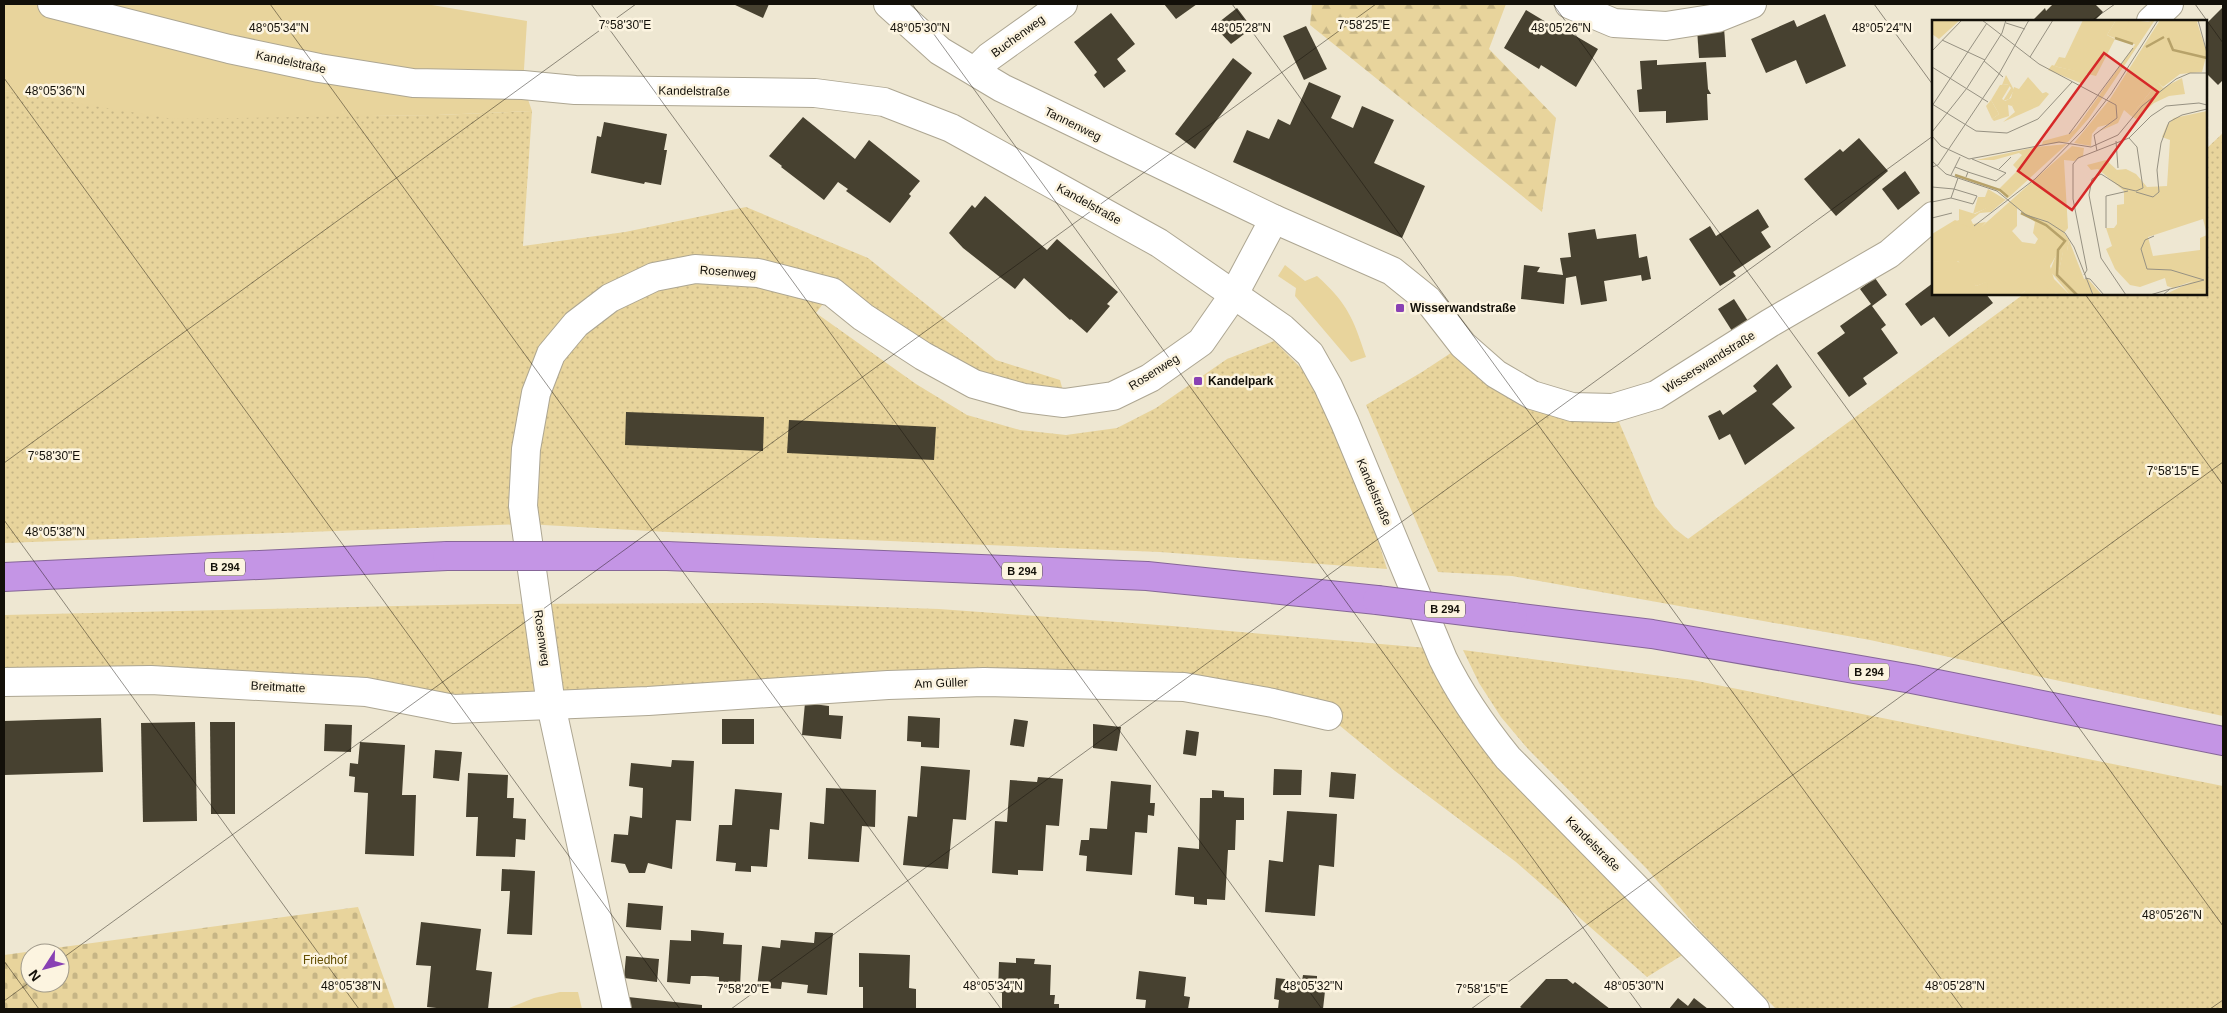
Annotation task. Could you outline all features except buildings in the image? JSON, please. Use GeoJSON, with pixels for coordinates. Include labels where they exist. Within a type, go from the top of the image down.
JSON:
{"type":"FeatureCollection","features":[{"type":"Feature","properties":{"kind":"highway","name":"B 294"},"geometry":{"type":"LineString","coordinates":[[4,577],[447,556],[667,556],[1147,576],[1377,600],[1652,634],[1912,679],[2223,741]]}},
{"type":"Feature","properties":{"kind":"street","name":"Kandelstraße"},"geometry":{"type":"LineString","coordinates":[[52,4],[229,49],[319,68],[414,83],[524,85],[575,90],[815,93],[884,102],[951,128],[1159,243],[1233,296],[1282,328],[1310,354],[1349,432],[1443,659],[1460,692],[1482,726],[1508,758],[1755,1009]]}},
{"type":"Feature","properties":{"kind":"street","name":"Tannenweg"},"geometry":{"type":"LineString","coordinates":[[888,4],[940,50],[1002,88],[1077,126],[1274,219]]}},
{"type":"Feature","properties":{"kind":"street","name":"Buchenweg"},"geometry":{"type":"LineString","coordinates":[[974,71],[989,57],[1063,4]]}},
{"type":"Feature","properties":{"kind":"street"},"geometry":{"type":"LineString","coordinates":[[1569,4],[1614,23],[1666,26],[1717,18],[1752,4]]}},
{"type":"Feature","properties":{"kind":"street"},"geometry":{"type":"LineString","coordinates":[[2152,20],[2169,4]]}},
{"type":"Feature","properties":{"kind":"street","name":"Wisserswandstraße"},"geometry":{"type":"LineString","coordinates":[[1274,219],[1392,271],[1428,300],[1463,345],[1496,374],[1532,395],[1572,407],[1613,408],[1656,395],[1685,378],[1770,323],[1889,254],[1932,217]]}},
{"type":"Feature","properties":{"kind":"street","name":"Rosenweg"},"geometry":{"type":"LineString","coordinates":[[617,1009],[552,705],[523,506],[526,449],[536,393],[551,354],[576,324],[610,298],[654,277],[695,269],[758,273],[832,292],[863,316],[923,356],[974,384],[1024,398],[1064,403],[1113,396],[1150,378],[1201,342],[1233,296],[1274,219]]}},
{"type":"Feature","properties":{"kind":"street","name":"Breitmatte"},"geometry":{"type":"LineString","coordinates":[[4,682],[151,680],[366,692],[454,709],[552,705]]}},
{"type":"Feature","properties":{"kind":"street","name":"Am Güller"},"geometry":{"type":"LineString","coordinates":[[552,705],[648,701],[888,685],[984,682],[1184,687],[1273,703],[1328,716]]}},
{"type":"Feature","properties":{"kind":"green space"},"geometry":{"type":"Polygon","coordinates":[[[4,4],[426,4],[527,21],[523,85],[532,111],[437,115],[173,119],[4,91],[4,4]]]}},
{"type":"Feature","properties":{"kind":"green space"},"geometry":{"type":"Polygon","coordinates":[[[1312,4],[1506,4],[1489,49],[1556,118],[1542,212],[1310,25],[1312,4]]]}},
{"type":"Feature","properties":{"kind":"green space"},"geometry":{"type":"Polygon","coordinates":[[[4,91],[336,116],[437,115],[532,111],[523,246],[625,232],[746,207],[868,258],[996,360],[1060,380],[1063,391],[997,380],[960,364],[911,335],[842,284],[832,292],[816,313],[916,384],[967,415],[1020,430],[1066,435],[1117,428],[1156,408],[1227,359],[1274,341],[1301,368],[1320,399],[1360,483],[1387,569],[1160,552],[668,532],[526,524],[4,543],[4,91]]]}},
{"type":"Feature","properties":{"kind":"green space"},"geometry":{"type":"Polygon","coordinates":[[[2223,133],[2223,716],[1870,640],[1512,576],[1438,572],[1366,405],[1463,345],[1496,374],[1613,408],[1655,506],[1674,528],[1688,539],[2023,295],[2207,295],[2207,148],[2223,133]]]}},
{"type":"Feature","properties":{"kind":"green space"},"geometry":{"type":"Polygon","coordinates":[[[1285,265],[1305,281],[1317,276],[1336,295],[1353,322],[1366,357],[1351,362],[1295,296],[1296,288],[1278,276],[1285,265]]]}},
{"type":"Feature","properties":{"kind":"green space"},"geometry":{"type":"Polygon","coordinates":[[[762,603],[939,609],[1172,626],[1427,648],[1689,951],[1647,977],[1516,862],[1395,771],[1328,716],[1184,687],[648,701],[4,682],[4,615],[487,604],[762,603]]]}},
{"type":"Feature","properties":{"kind":"green space"},"geometry":{"type":"Polygon","coordinates":[[[1463,650],[1692,680],[2223,786],[2223,1009],[1776,1009],[1699,930],[1647,869],[1528,749],[1501,717],[1479,683],[1463,650]]]}},
{"type":"Feature","properties":{"kind":"green space","name":"Friedhof"},"geometry":{"type":"Polygon","coordinates":[[[358,907],[395,1009],[4,1009],[4,955],[20,953],[20,993],[70,993],[70,946],[358,907]]]}},
{"type":"Feature","properties":{"kind":"green space"},"geometry":{"type":"Polygon","coordinates":[[[560,992],[578,992],[582,1009],[507,1009],[534,998],[560,992]]]}},
{"type":"Feature","properties":{"kind":"place","name":"Wisserwandstraße"},"geometry":{"type":"Point","coordinates":[1400,308]}},
{"type":"Feature","properties":{"kind":"place","name":"Kandelpark"},"geometry":{"type":"Point","coordinates":[1198,381]}}]}
